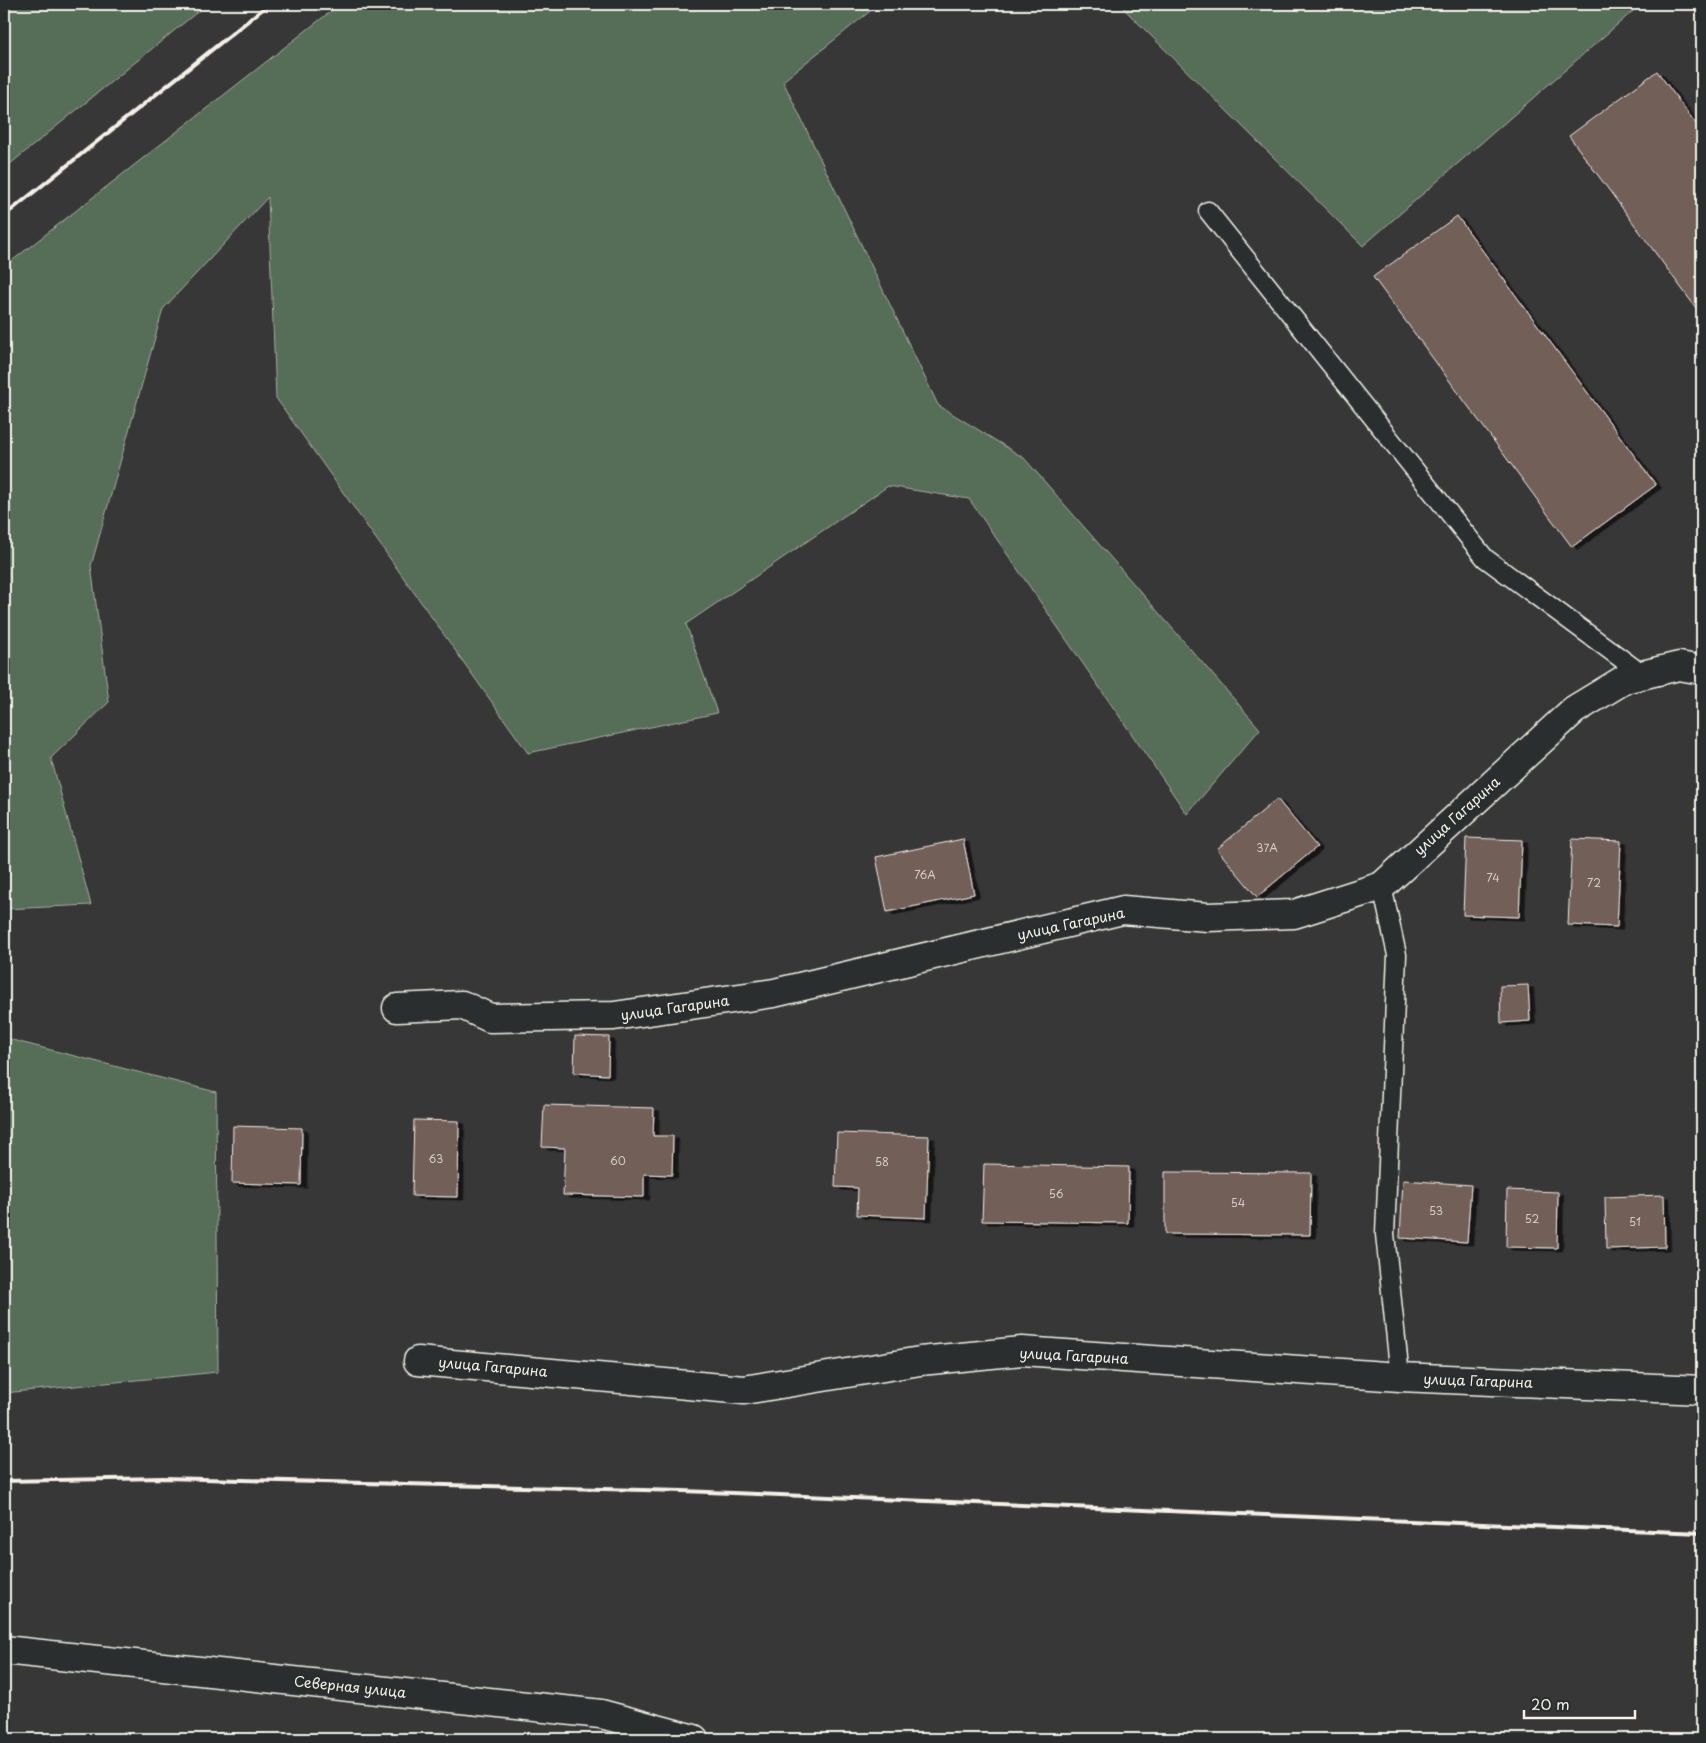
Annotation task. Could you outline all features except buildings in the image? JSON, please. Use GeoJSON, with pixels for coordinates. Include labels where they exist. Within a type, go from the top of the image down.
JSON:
{"type":"FeatureCollection","features":[{"type":"Feature","properties":{"kind":"street","name":"улица Гагарина"},"geometry":{"type":"LineString","coordinates":[[397,1008],[462,1004],[490,1018],[614,1016],[774,993],[1123,910],[1208,917],[1294,914],[1382,886],[1574,710],[1625,679],[1679,666],[1702,670]]}},
{"type":"Feature","properties":{"kind":"street","name":"улица Гагарина"},"geometry":{"type":"LineString","coordinates":[[418,1361],[744,1390],[920,1361],[1022,1351],[1400,1377],[1702,1390]]}},
{"type":"Feature","properties":{"kind":"street","name":"Северная улица"},"geometry":{"type":"LineString","coordinates":[[4,1650],[601,1714],[694,1739]]}},
{"type":"Feature","properties":{"kind":"lane"},"geometry":{"type":"LineString","coordinates":[[1208,211],[1485,558],[1642,674]]}},
{"type":"Feature","properties":{"kind":"lane"},"geometry":{"type":"LineString","coordinates":[[1382,886],[1397,955],[1385,1234],[1400,1377]]}},
{"type":"Feature","properties":{"kind":"green space"},"geometry":{"type":"Polygon","coordinates":[[[4,4],[207,4],[4,169],[4,4]]]}},
{"type":"Feature","properties":{"kind":"green space"},"geometry":{"type":"Polygon","coordinates":[[[340,4],[879,4],[783,81],[938,405],[1024,458],[1260,729],[1187,814],[969,499],[888,486],[686,624],[717,713],[528,753],[276,398],[268,197],[163,309],[91,566],[109,702],[51,758],[91,905],[4,909],[4,267],[340,4]]]}},
{"type":"Feature","properties":{"kind":"green space"},"geometry":{"type":"Polygon","coordinates":[[[1119,4],[1641,4],[1363,246],[1119,4]]]}},
{"type":"Feature","properties":{"kind":"green space"},"geometry":{"type":"Polygon","coordinates":[[[4,1038],[216,1092],[218,1372],[4,1393],[4,1038]]]}},
{"type":"Feature","properties":{"kind":"railway"},"geometry":{"type":"LineString","coordinates":[[4,216],[269,4]]}},
{"type":"Feature","properties":{"kind":"railway"},"geometry":{"type":"LineString","coordinates":[[4,1481],[163,1478],[683,1491],[1702,1533]]}}]}
